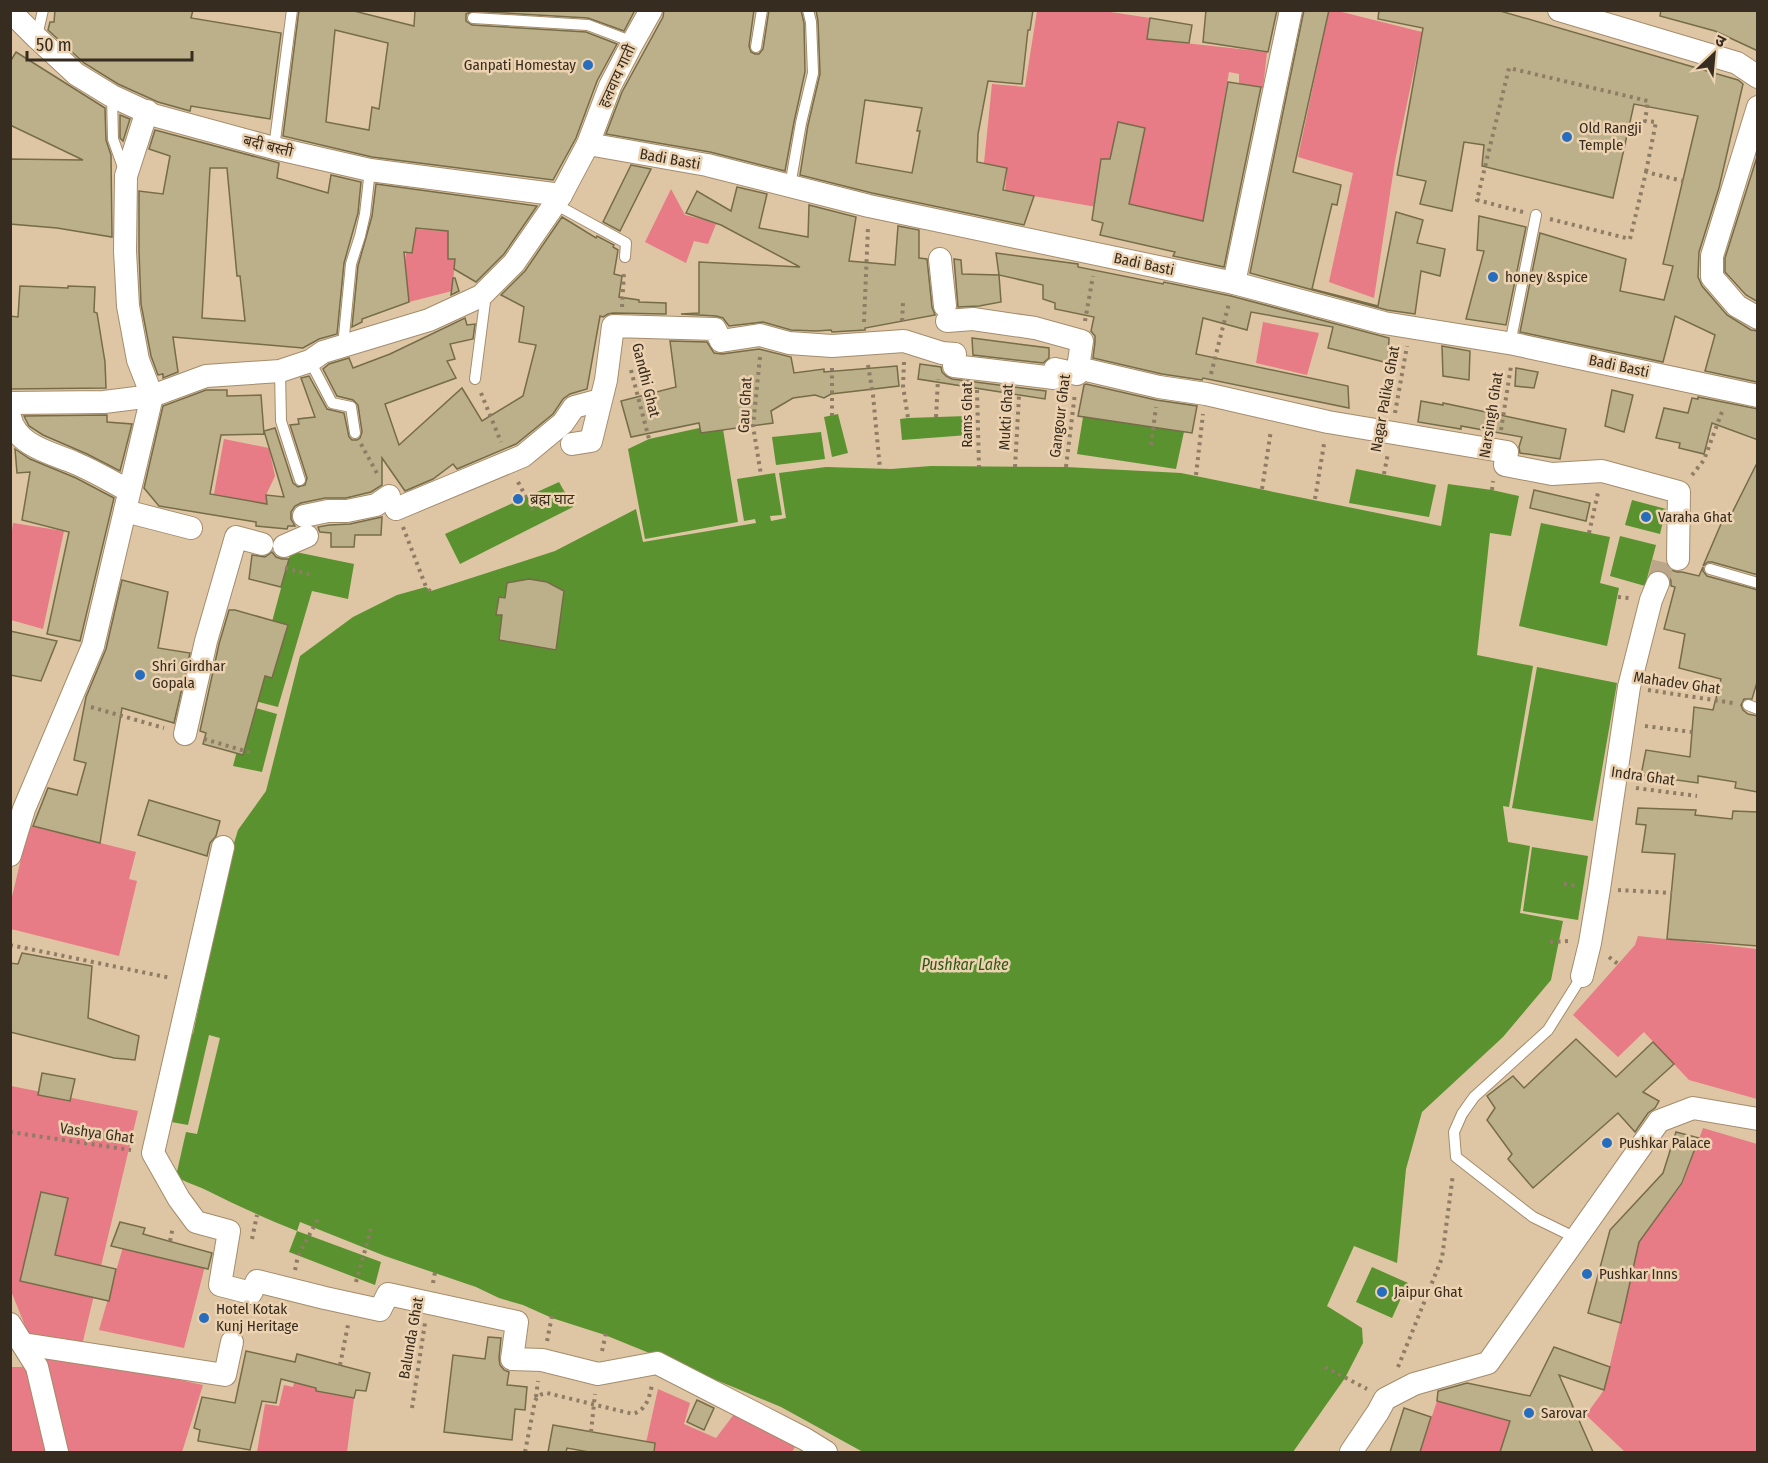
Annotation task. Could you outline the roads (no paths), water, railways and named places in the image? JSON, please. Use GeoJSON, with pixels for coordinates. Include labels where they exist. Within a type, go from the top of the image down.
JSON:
{"type":"FeatureCollection","features":[{"type":"Feature","properties":{"kind":"street","name":"हलवाय गाती"},"geometry":{"type":"LineString","coordinates":[[588,144],[610,86],[651,10]]}},
{"type":"Feature","properties":{"kind":"street"},"geometry":{"type":"LineString","coordinates":[[1234,283],[1291,10]]}},
{"type":"Feature","properties":{"kind":"street"},"geometry":{"type":"LineString","coordinates":[[1559,10],[1737,63],[1758,77]]}},
{"type":"Feature","properties":{"kind":"street","name":"बदी बस्ती"},"geometry":{"type":"LineString","coordinates":[[10,11],[76,74],[112,96],[181,123],[274,148],[370,170],[558,199]]}},
{"type":"Feature","properties":{"kind":"street"},"geometry":{"type":"LineString","coordinates":[[1758,107],[1712,255],[1712,277],[1737,306],[1758,318]]}},
{"type":"Feature","properties":{"kind":"street"},"geometry":{"type":"LineString","coordinates":[[10,855],[24,809],[93,646],[152,396],[138,360],[128,306],[125,251],[126,176],[147,111]]}},
{"type":"Feature","properties":{"kind":"street","name":"Badi Basti"},"geometry":{"type":"LineString","coordinates":[[588,144],[707,165],[869,206],[1234,283],[1384,323],[1512,344],[1758,396]]}},
{"type":"Feature","properties":{"kind":"street"},"geometry":{"type":"LineString","coordinates":[[10,403],[104,402],[152,396],[206,376],[280,371],[310,361],[323,352],[429,320],[481,296],[514,263],[558,199],[588,144]]}},
{"type":"Feature","properties":{"kind":"street"},"geometry":{"type":"LineString","coordinates":[[940,259],[946,314],[1035,328],[1082,341],[1078,368],[1328,422],[1507,452],[1505,465],[1552,474],[1602,471],[1679,492],[1666,565],[1652,600],[1629,687],[1598,900],[1582,976]]}},
{"type":"Feature","properties":{"kind":"street"},"geometry":{"type":"LineString","coordinates":[[572,444],[591,441],[606,380],[613,326],[715,328],[721,341],[760,335],[789,343],[832,346],[904,341],[942,353],[955,354],[954,366],[1054,378],[1055,369],[1077,374]]}},
{"type":"Feature","properties":{"kind":"street"},"geometry":{"type":"LineString","coordinates":[[185,734],[206,642],[237,537],[273,545],[328,510],[347,511],[393,503],[523,456],[563,423],[574,407],[600,400]]}},
{"type":"Feature","properties":{"kind":"street"},"geometry":{"type":"LineString","coordinates":[[10,417],[12,428],[26,441],[48,453],[75,463],[127,501],[190,528]]}},
{"type":"Feature","properties":{"kind":"street"},"geometry":{"type":"LineString","coordinates":[[223,847],[153,1153],[179,1199],[196,1222],[229,1231],[220,1285],[251,1293],[257,1281],[380,1310],[388,1294],[518,1322],[512,1359],[542,1360],[598,1374],[657,1363],[805,1438],[826,1452]]}},
{"type":"Feature","properties":{"kind":"street"},"geometry":{"type":"LineString","coordinates":[[1351,1452],[1385,1399],[1414,1384],[1488,1363],[1659,1121],[1693,1108],[1758,1119]]}},
{"type":"Feature","properties":{"kind":"street"},"geometry":{"type":"LineString","coordinates":[[10,1324],[37,1367],[57,1452]]}},
{"type":"Feature","properties":{"kind":"street"},"geometry":{"type":"LineString","coordinates":[[23,1344],[225,1375],[232,1342]]}},
{"type":"Feature","properties":{"kind":"lane"},"geometry":{"type":"LineString","coordinates":[[37,39],[43,10]]}},
{"type":"Feature","properties":{"kind":"lane"},"geometry":{"type":"LineString","coordinates":[[274,148],[292,10]]}},
{"type":"Feature","properties":{"kind":"lane"},"geometry":{"type":"LineString","coordinates":[[756,47],[762,10]]}},
{"type":"Feature","properties":{"kind":"lane"},"geometry":{"type":"LineString","coordinates":[[790,186],[813,73],[811,22],[808,10]]}},
{"type":"Feature","properties":{"kind":"lane"},"geometry":{"type":"LineString","coordinates":[[472,18],[523,16],[588,25],[633,42]]}},
{"type":"Feature","properties":{"kind":"lane"},"geometry":{"type":"LineString","coordinates":[[112,96],[113,139],[126,176]]}},
{"type":"Feature","properties":{"kind":"lane"},"geometry":{"type":"LineString","coordinates":[[344,346],[351,264],[365,214],[370,170]]}},
{"type":"Feature","properties":{"kind":"lane"},"geometry":{"type":"LineString","coordinates":[[558,199],[626,243],[625,257]]}},
{"type":"Feature","properties":{"kind":"lane"},"geometry":{"type":"LineString","coordinates":[[1512,344],[1536,215]]}},
{"type":"Feature","properties":{"kind":"lane"},"geometry":{"type":"LineString","coordinates":[[475,379],[486,291]]}},
{"type":"Feature","properties":{"kind":"lane"},"geometry":{"type":"LineString","coordinates":[[310,361],[332,403],[351,407],[355,433]]}},
{"type":"Feature","properties":{"kind":"lane"},"geometry":{"type":"LineString","coordinates":[[280,371],[281,421],[300,480]]}},
{"type":"Feature","properties":{"kind":"lane"},"geometry":{"type":"LineString","coordinates":[[1710,569],[1758,583]]}},
{"type":"Feature","properties":{"kind":"lane"},"geometry":{"type":"LineString","coordinates":[[1576,1238],[1533,1217],[1456,1157],[1454,1132],[1462,1114],[1474,1097],[1548,1030],[1582,976]]}},
{"type":"Feature","properties":{"kind":"water"},"geometry":{"type":"Polygon","coordinates":[[[1084,411],[1185,427],[1176,469],[1077,454],[1084,411]]]}},
{"type":"Feature","properties":{"kind":"water"},"geometry":{"type":"Polygon","coordinates":[[[838,414],[848,453],[832,457],[824,417],[838,414]]]}},
{"type":"Feature","properties":{"kind":"water"},"geometry":{"type":"Polygon","coordinates":[[[967,416],[968,435],[902,440],[900,419],[967,416]]]}},
{"type":"Feature","properties":{"kind":"water"},"geometry":{"type":"Polygon","coordinates":[[[722,423],[738,522],[645,539],[628,449],[649,439],[722,423]]]}},
{"type":"Feature","properties":{"kind":"water"},"geometry":{"type":"Polygon","coordinates":[[[821,432],[825,459],[776,465],[772,437],[821,432]]]}},
{"type":"Feature","properties":{"kind":"water","name":"Pushkar Lake"},"geometry":{"type":"Polygon","coordinates":[[[931,466],[1066,467],[1181,473],[1441,526],[1448,484],[1519,496],[1511,536],[1490,533],[1477,655],[1533,666],[1509,807],[1503,806],[1508,842],[1530,846],[1520,913],[1563,921],[1551,980],[1503,1037],[1422,1112],[1406,1169],[1397,1263],[1354,1246],[1327,1306],[1362,1328],[1363,1343],[1345,1378],[1293,1452],[863,1452],[781,1407],[605,1335],[552,1318],[476,1287],[385,1256],[300,1222],[297,1231],[176,1176],[186,1132],[197,1134],[220,1038],[209,1035],[188,1125],[166,1121],[185,1033],[193,1034],[231,853],[238,830],[266,791],[300,656],[353,617],[397,595],[426,587],[431,591],[555,551],[636,509],[643,542],[756,523],[755,519],[744,521],[737,479],[775,473],[782,515],[770,516],[771,521],[786,518],[779,473],[826,467],[891,469],[931,466]]]}},
{"type":"Feature","properties":{"kind":"water"},"geometry":{"type":"Polygon","coordinates":[[[1356,469],[1436,485],[1429,517],[1349,503],[1356,469]]]}},
{"type":"Feature","properties":{"kind":"water"},"geometry":{"type":"Polygon","coordinates":[[[559,482],[573,507],[460,564],[445,534],[559,482]]]}},
{"type":"Feature","properties":{"kind":"water","name":"Varaha Ghat"},"geometry":{"type":"Polygon","coordinates":[[[1632,500],[1666,509],[1660,534],[1625,525],[1632,500]]]}},
{"type":"Feature","properties":{"kind":"water"},"geometry":{"type":"Polygon","coordinates":[[[1541,523],[1610,537],[1600,583],[1619,588],[1607,646],[1519,626],[1541,523]]]}},
{"type":"Feature","properties":{"kind":"water"},"geometry":{"type":"Polygon","coordinates":[[[1620,536],[1656,545],[1645,586],[1610,576],[1620,536]]]}},
{"type":"Feature","properties":{"kind":"water"},"geometry":{"type":"Polygon","coordinates":[[[291,551],[354,564],[348,599],[312,591],[278,707],[251,700],[291,551]]]}},
{"type":"Feature","properties":{"kind":"water"},"geometry":{"type":"Polygon","coordinates":[[[1537,667],[1617,683],[1593,821],[1512,808],[1537,667]]]}},
{"type":"Feature","properties":{"kind":"water"},"geometry":{"type":"Polygon","coordinates":[[[249,706],[277,714],[262,772],[233,766],[249,706]]]}},
{"type":"Feature","properties":{"kind":"water"},"geometry":{"type":"Polygon","coordinates":[[[1532,847],[1588,856],[1578,920],[1523,911],[1532,847]]]}},
{"type":"Feature","properties":{"kind":"water"},"geometry":{"type":"Polygon","coordinates":[[[297,1231],[381,1262],[375,1285],[289,1252],[297,1231]]]}},
{"type":"Feature","properties":{"kind":"water","name":"Jaipur Ghat"},"geometry":{"type":"Polygon","coordinates":[[[1372,1267],[1408,1283],[1392,1318],[1356,1302],[1372,1267]]]}},
{"type":"Feature","properties":{"kind":"tunnel"},"geometry":{"type":"LineString","coordinates":[[1658,583],[1663,562]]}},
{"type":"Feature","properties":{"kind":"place","name":"Ganpati Homestay"},"geometry":{"type":"Point","coordinates":[588,65]}},
{"type":"Feature","properties":{"kind":"place","name":"Old Rangji Temple"},"geometry":{"type":"Point","coordinates":[1567,137]}},
{"type":"Feature","properties":{"kind":"place","name":"honey &spice"},"geometry":{"type":"Point","coordinates":[1493,277]}},
{"type":"Feature","properties":{"kind":"place","name":"ब्रह्म घाट"},"geometry":{"type":"Point","coordinates":[518,499]}},
{"type":"Feature","properties":{"kind":"place","name":"Varaha Ghat"},"geometry":{"type":"Point","coordinates":[1646,517]}},
{"type":"Feature","properties":{"kind":"place","name":"Shri Girdhar Gopala"},"geometry":{"type":"Point","coordinates":[140,675]}},
{"type":"Feature","properties":{"kind":"place","name":"Pushkar Palace"},"geometry":{"type":"Point","coordinates":[1607,1143]}},
{"type":"Feature","properties":{"kind":"place","name":"Pushkar Inns"},"geometry":{"type":"Point","coordinates":[1587,1274]}},
{"type":"Feature","properties":{"kind":"place","name":"Jaipur Ghat"},"geometry":{"type":"Point","coordinates":[1382,1292]}},
{"type":"Feature","properties":{"kind":"place","name":"Hotel Kotak Kunj Heritage"},"geometry":{"type":"Point","coordinates":[204,1318]}},
{"type":"Feature","properties":{"kind":"place","name":"Sarovar"},"geometry":{"type":"Point","coordinates":[1529,1413]}}]}
